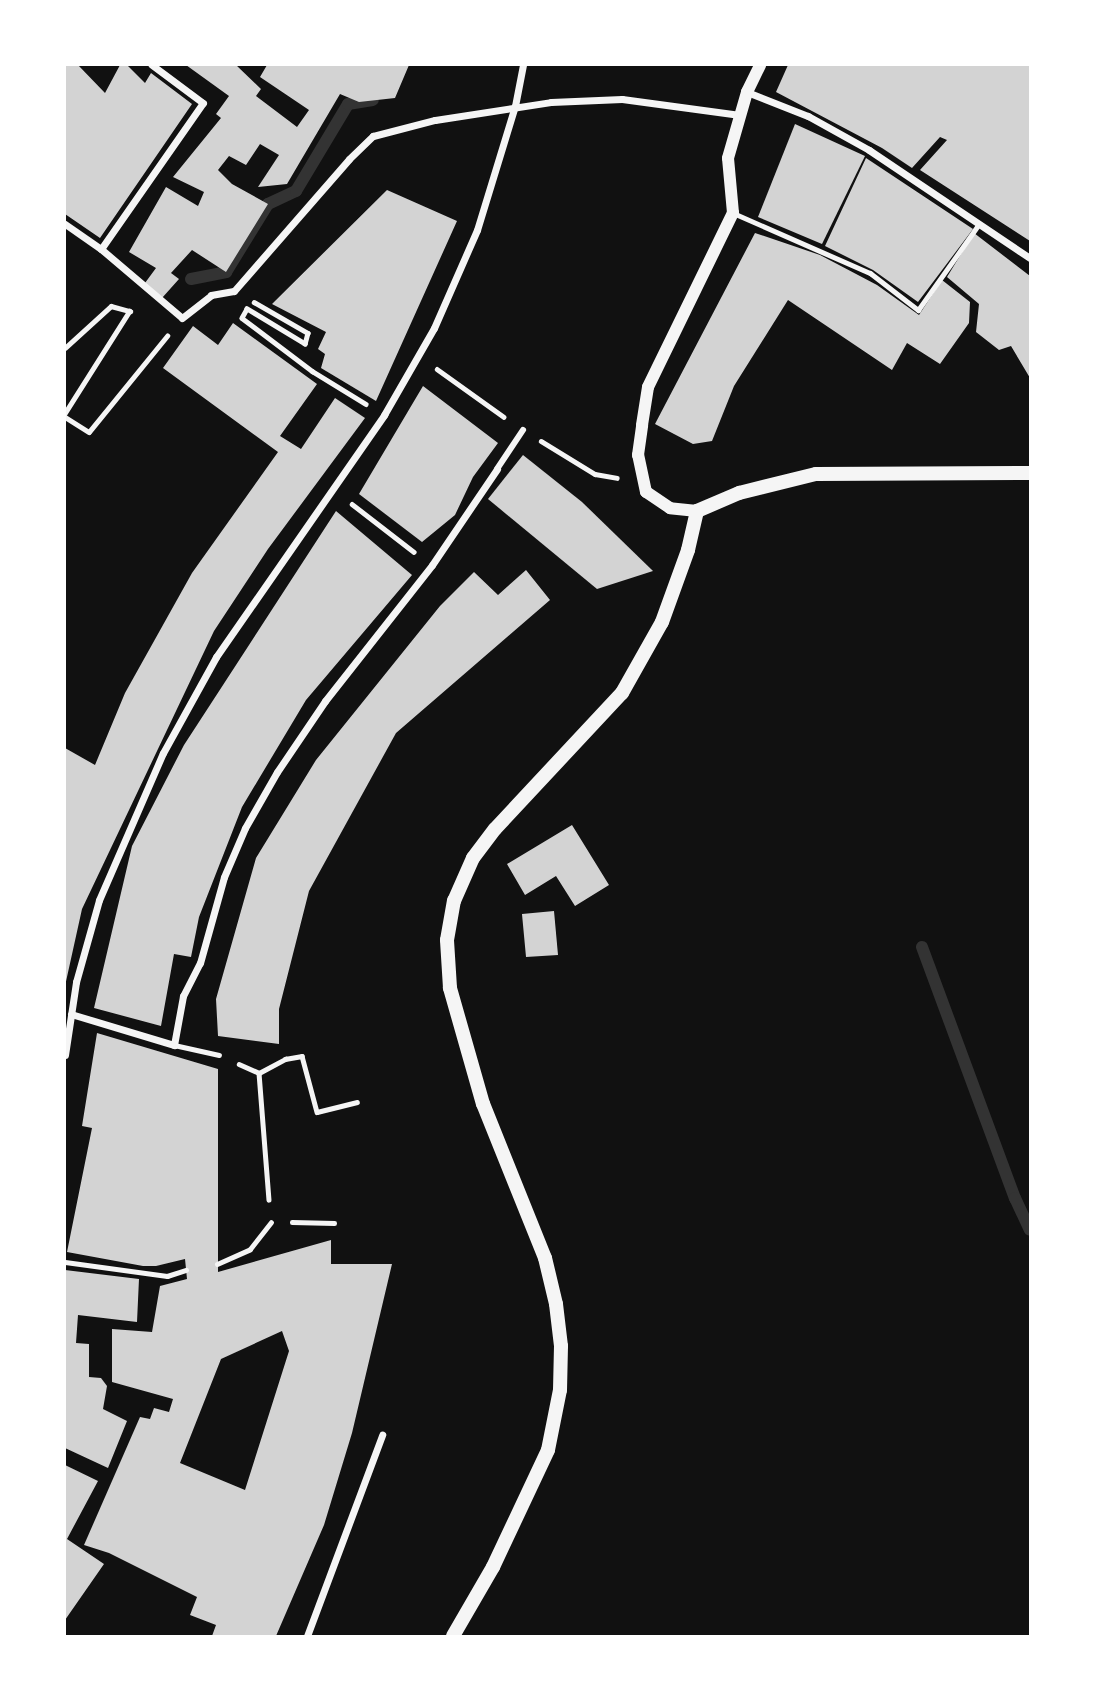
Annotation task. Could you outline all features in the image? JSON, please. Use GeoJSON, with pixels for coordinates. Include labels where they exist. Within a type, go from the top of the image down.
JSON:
{"type":"FeatureCollection","features":[{"type":"Feature","properties":{"kind":"main road"},"geometry":{"type":"LineString","coordinates":[[453,1636],[504,1546],[548,1450],[560,1390],[561,1346],[556,1304],[545,1258],[483,1104],[450,988],[447,940],[454,901],[473,858],[495,829],[622,693],[662,622],[688,550],[696,511],[739,493],[816,474],[1030,473]]}},
{"type":"Feature","properties":{"kind":"street"},"geometry":{"type":"LineString","coordinates":[[101,248],[204,103],[152,65]]}},
{"type":"Feature","properties":{"kind":"street"},"geometry":{"type":"LineString","coordinates":[[65,1055],[76,982],[99,900],[163,753],[216,657],[384,415],[435,328],[477,230],[515,106],[522,65]]}},
{"type":"Feature","properties":{"kind":"street"},"geometry":{"type":"LineString","coordinates":[[696,511],[670,508],[646,492],[638,455],[648,387],[733,213],[728,158],[747,92],[760,65]]}},
{"type":"Feature","properties":{"kind":"street"},"geometry":{"type":"LineString","coordinates":[[747,92],[808,116],[869,150],[1030,258]]}},
{"type":"Feature","properties":{"kind":"street"},"geometry":{"type":"LineString","coordinates":[[65,224],[101,248],[182,317],[211,295],[234,291],[349,159],[373,136],[435,120],[515,106],[622,99],[740,115]]}},
{"type":"Feature","properties":{"kind":"street"},"geometry":{"type":"LineString","coordinates":[[71,1014],[174,1045],[183,996],[200,963],[224,877],[245,828],[277,772],[325,701],[432,565],[523,430]]}},
{"type":"Feature","properties":{"kind":"street"},"geometry":{"type":"LineString","coordinates":[[307,1636],[382,1435]]}},
{"type":"Feature","properties":{"kind":"lane"},"geometry":{"type":"LineString","coordinates":[[733,213],[870,273],[918,310],[979,223]]}},
{"type":"Feature","properties":{"kind":"lane"},"geometry":{"type":"LineString","coordinates":[[174,1045],[219,1055]]}},
{"type":"Feature","properties":{"kind":"lane"},"geometry":{"type":"LineString","coordinates":[[217,1264],[250,1249],[271,1222]]}},
{"type":"Feature","properties":{"kind":"lane"},"geometry":{"type":"LineString","coordinates":[[65,1262],[167,1276],[186,1270]]}},
{"type":"Feature","properties":{"kind":"path"},"geometry":{"type":"LineString","coordinates":[[234,291],[308,333],[305,344],[247,309],[242,318],[312,371],[384,415]]}},
{"type":"Feature","properties":{"kind":"path"},"geometry":{"type":"LineString","coordinates":[[65,348],[111,306],[130,310],[65,415],[89,432],[182,317]]}},
{"type":"Feature","properties":{"kind":"path"},"geometry":{"type":"LineString","coordinates":[[332,488],[432,565]]}},
{"type":"Feature","properties":{"kind":"path"},"geometry":{"type":"LineString","coordinates":[[219,1055],[259,1073]]}},
{"type":"Feature","properties":{"kind":"path"},"geometry":{"type":"LineString","coordinates":[[259,1073],[285,1059],[302,1056],[317,1112],[357,1102]]}},
{"type":"Feature","properties":{"kind":"path"},"geometry":{"type":"LineString","coordinates":[[259,1073],[271,1222],[334,1223]]}},
{"type":"Feature","properties":{"kind":"building"},"geometry":{"type":"Polygon","coordinates":[[[65,65],[78,65],[105,93],[120,65],[127,65],[145,83],[151,73],[192,104],[100,238],[65,214],[65,65]]]}},
{"type":"Feature","properties":{"kind":"building"},"geometry":{"type":"Polygon","coordinates":[[[186,65],[236,65],[261,89],[256,96],[297,127],[309,110],[260,77],[267,65],[409,65],[395,98],[359,102],[340,94],[287,184],[258,187],[279,155],[260,144],[246,165],[229,156],[218,170],[232,184],[268,204],[226,272],[192,250],[171,273],[179,279],[162,298],[145,283],[156,268],[129,252],[166,187],[198,206],[204,192],[173,177],[221,118],[216,114],[229,96],[186,65]]]}},
{"type":"Feature","properties":{"kind":"building"},"geometry":{"type":"Polygon","coordinates":[[[788,65],[1030,65],[1030,241],[920,170],[947,140],[940,137],[912,168],[882,148],[776,92],[788,65]]]}},
{"type":"Feature","properties":{"kind":"building"},"geometry":{"type":"Polygon","coordinates":[[[795,124],[865,156],[822,244],[758,217],[795,124]]]}},
{"type":"Feature","properties":{"kind":"building"},"geometry":{"type":"Polygon","coordinates":[[[866,158],[973,229],[918,302],[873,270],[825,246],[866,158]]]}},
{"type":"Feature","properties":{"kind":"building"},"geometry":{"type":"Polygon","coordinates":[[[387,190],[457,221],[376,401],[321,368],[325,354],[318,349],[326,332],[272,304],[387,190]]]}},
{"type":"Feature","properties":{"kind":"building"},"geometry":{"type":"Polygon","coordinates":[[[755,233],[820,255],[877,285],[919,315],[942,280],[970,302],[969,323],[940,364],[907,343],[892,370],[788,300],[734,386],[712,441],[693,444],[655,424],[755,233]]]}},
{"type":"Feature","properties":{"kind":"building"},"geometry":{"type":"Polygon","coordinates":[[[974,233],[1030,276],[1030,378],[1011,346],[999,350],[976,332],[979,304],[947,277],[974,233]]]}},
{"type":"Feature","properties":{"kind":"building"},"geometry":{"type":"Polygon","coordinates":[[[233,323],[317,384],[280,436],[301,449],[335,398],[365,418],[268,549],[214,631],[82,909],[65,986],[65,748],[95,765],[125,693],[192,573],[278,452],[163,368],[193,326],[218,345],[233,323]]]}},
{"type":"Feature","properties":{"kind":"building"},"geometry":{"type":"Polygon","coordinates":[[[423,386],[498,443],[473,477],[455,515],[422,542],[359,494],[423,386]]]}},
{"type":"Feature","properties":{"kind":"building"},"geometry":{"type":"Polygon","coordinates":[[[523,455],[582,502],[653,571],[597,589],[488,499],[523,455]]]}},
{"type":"Feature","properties":{"kind":"building"},"geometry":{"type":"Polygon","coordinates":[[[336,511],[412,575],[306,700],[242,807],[199,917],[191,957],[174,954],[161,1026],[94,1008],[132,846],[184,745],[336,511]]]}},
{"type":"Feature","properties":{"kind":"building"},"geometry":{"type":"Polygon","coordinates":[[[526,570],[550,600],[396,733],[309,891],[279,1009],[279,1044],[218,1036],[216,999],[256,858],[316,760],[440,606],[474,572],[498,595],[526,570]]]}},
{"type":"Feature","properties":{"kind":"building"},"geometry":{"type":"Polygon","coordinates":[[[572,825],[609,885],[575,906],[556,876],[525,895],[507,864],[572,825]]]}},
{"type":"Feature","properties":{"kind":"building"},"geometry":{"type":"Polygon","coordinates":[[[554,911],[558,955],[526,957],[522,914],[554,911]]]}},
{"type":"Feature","properties":{"kind":"building"},"geometry":{"type":"Polygon","coordinates":[[[97,1033],[218,1069],[218,1272],[331,1240],[331,1264],[392,1264],[352,1433],[324,1525],[276,1636],[212,1636],[216,1625],[190,1615],[197,1597],[109,1553],[84,1545],[140,1417],[150,1419],[154,1408],[169,1412],[173,1399],[112,1382],[112,1329],[152,1332],[160,1286],[187,1279],[185,1259],[156,1266],[143,1266],[67,1252],[92,1128],[82,1126],[97,1033]],[[282,1331],[221,1359],[180,1463],[245,1490],[289,1351],[282,1331]]]}},
{"type":"Feature","properties":{"kind":"building"},"geometry":{"type":"Polygon","coordinates":[[[65,1270],[139,1279],[137,1322],[78,1315],[76,1343],[89,1344],[89,1377],[101,1378],[107,1386],[103,1409],[127,1421],[108,1468],[65,1448],[65,1270]]]}},
{"type":"Feature","properties":{"kind":"building"},"geometry":{"type":"Polygon","coordinates":[[[65,1465],[98,1481],[67,1539],[104,1564],[65,1620],[65,1465]]]}},
{"type":"Feature","properties":{"kind":"waterway"},"geometry":{"type":"LineString","coordinates":[[191,279],[226,272],[268,204],[296,191],[348,104],[373,100]]}},
{"type":"Feature","properties":{"kind":"waterway"},"geometry":{"type":"LineString","coordinates":[[922,947],[1015,1198],[1030,1230]]}}]}
